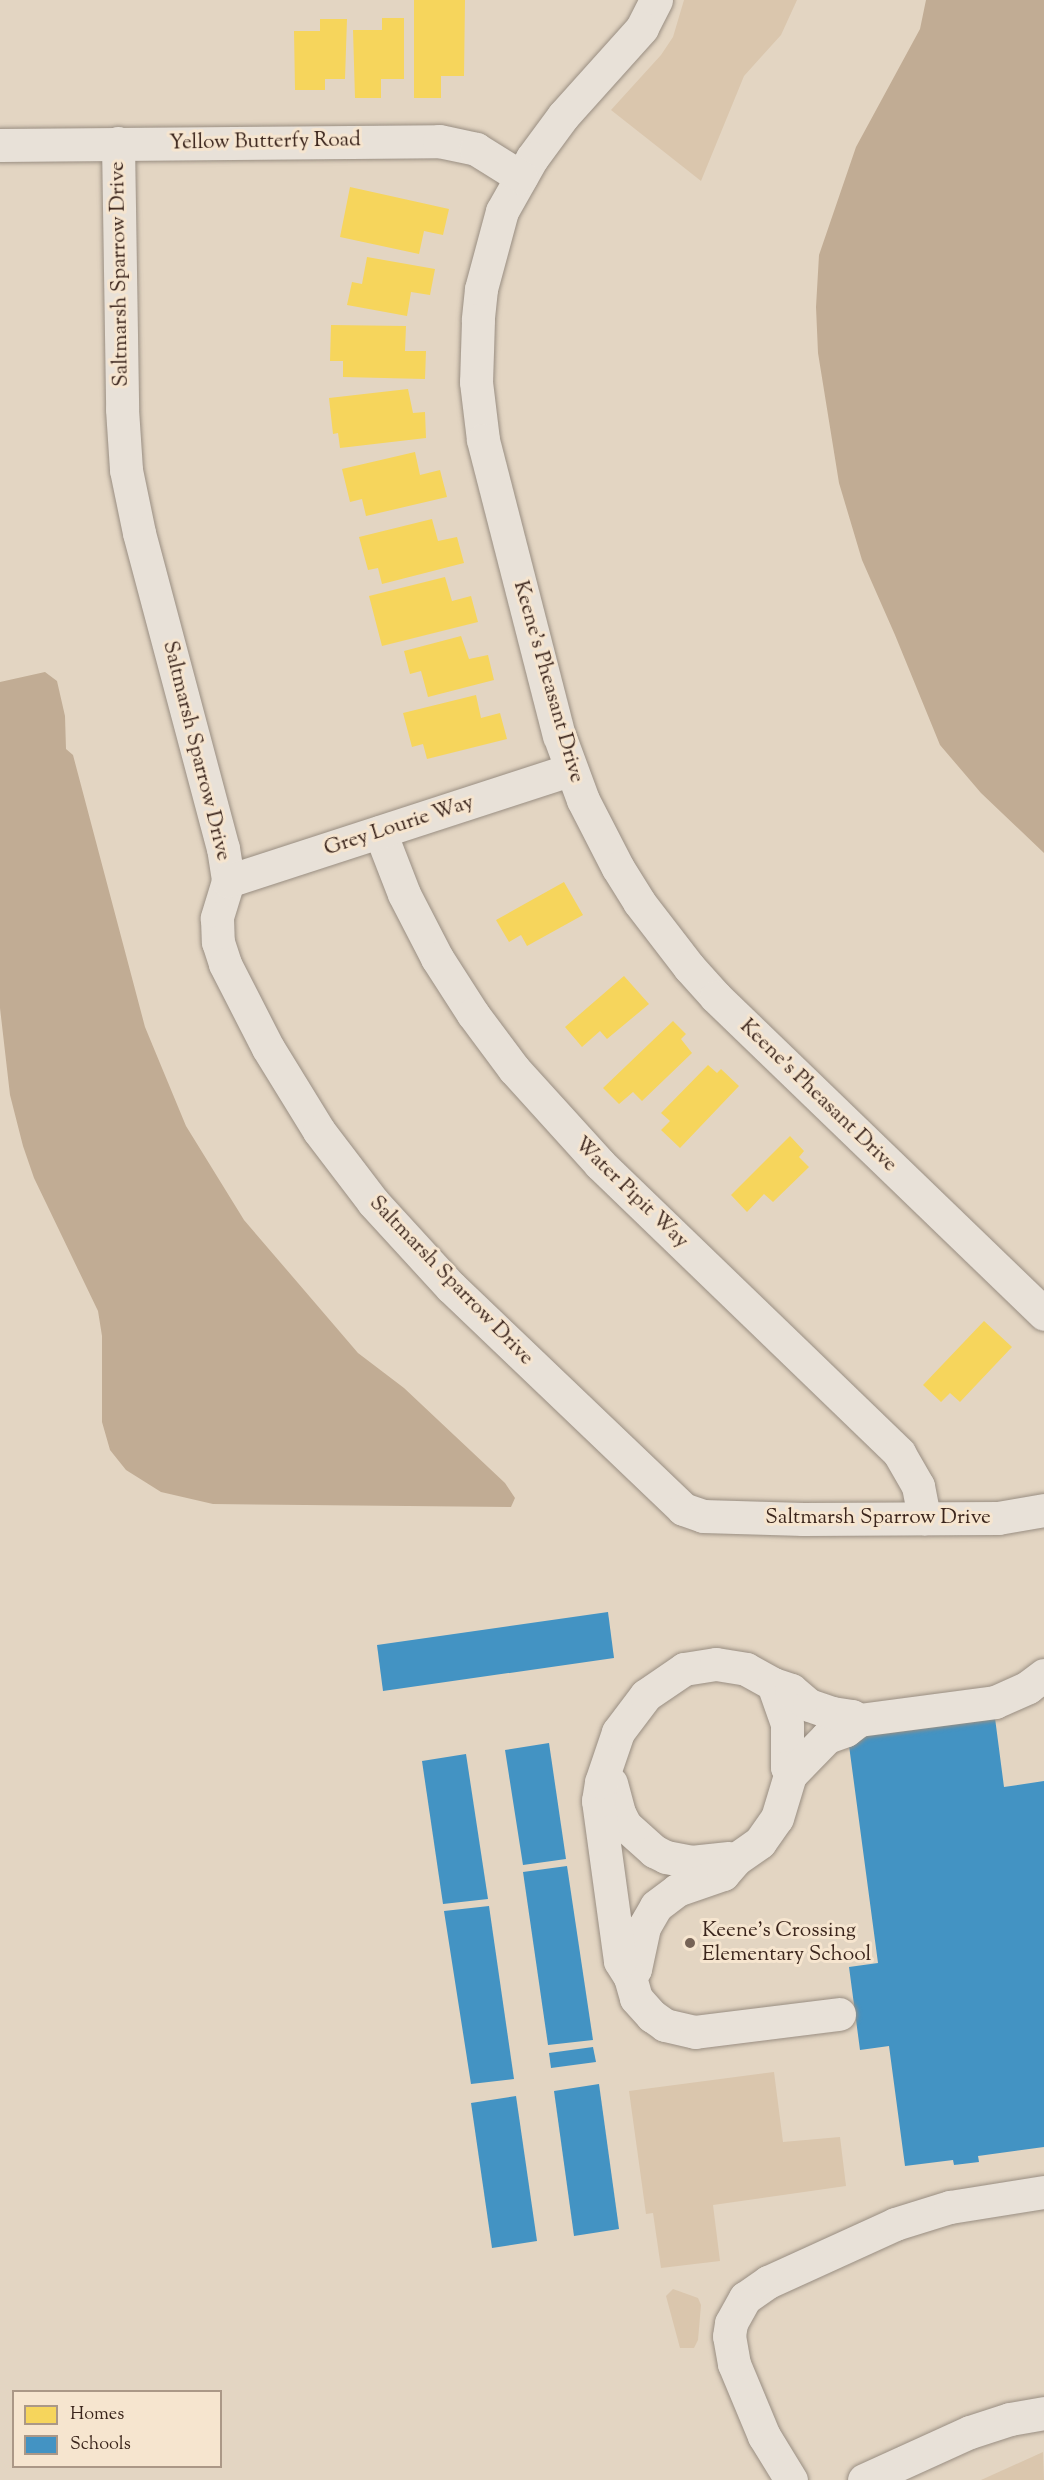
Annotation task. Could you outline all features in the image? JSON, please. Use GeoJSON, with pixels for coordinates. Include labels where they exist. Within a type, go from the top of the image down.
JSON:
{"type":"FeatureCollection","features":[{"type":"Feature","properties":{"kind":"street","name":"Keene's Pheasant Drive"},"geometry":{"type":"LineString","coordinates":[[656,0],[642,28],[563,116],[521,177],[497,226],[482,289],[476,351],[478,411],[483,440],[529,624],[570,770],[598,833],[618,868],[639,902],[689,967],[725,1005],[1044,1314]]}},
{"type":"Feature","properties":{"kind":"street","name":"Yellow Butterfy Road"},"geometry":{"type":"LineString","coordinates":[[0,145],[439,141],[476,149],[521,177]]}},
{"type":"Feature","properties":{"kind":"street","name":"Saltmarsh Sparrow Drive"},"geometry":{"type":"LineString","coordinates":[[118,143],[122,397],[126,470],[139,533],[223,848],[228,881],[217,918],[218,942],[225,964],[268,1048],[319,1131],[373,1202],[451,1287],[683,1509],[703,1516],[724,1518],[998,1518],[1044,1510]]}},
{"type":"Feature","properties":{"kind":"street","name":"Grey Lourie Way"},"geometry":{"type":"LineString","coordinates":[[228,881],[570,770]]}},
{"type":"Feature","properties":{"kind":"street","name":"Water Pipit Way"},"geometry":{"type":"LineString","coordinates":[[380,832],[405,894],[437,958],[473,1014],[514,1069],[600,1164],[899,1453],[918,1486],[924,1518]]}},
{"type":"Feature","properties":{"kind":"street"},"geometry":{"type":"LineString","coordinates":[[839,2014],[702,2031],[679,2030],[664,2025],[644,2009],[636,1998],[630,1977],[620,1961],[598,1801],[612,1746],[625,1721],[646,1695],[684,1669],[716,1664],[734,1666],[791,1690],[819,1710],[844,1713],[859,1720]]}},
{"type":"Feature","properties":{"kind":"street"},"geometry":{"type":"LineString","coordinates":[[790,1775],[798,1770],[817,1744],[827,1737],[846,1730],[859,1720],[995,1702],[1028,1687],[1044,1675]]}},
{"type":"Feature","properties":{"kind":"street"},"geometry":{"type":"LineString","coordinates":[[630,1977],[635,1969],[644,1927],[656,1906],[676,1890],[723,1874],[736,1859],[760,1842],[777,1818],[790,1775],[787,1767],[787,1724],[773,1684]]}},
{"type":"Feature","properties":{"kind":"street"},"geometry":{"type":"LineString","coordinates":[[605,1774],[625,1825],[654,1851],[666,1857],[691,1862],[736,1859]]}},
{"type":"Feature","properties":{"kind":"street"},"geometry":{"type":"LineString","coordinates":[[787,2472],[764,2436],[734,2364],[730,2330],[736,2309],[745,2298],[768,2282],[895,2224],[961,2205],[1044,2192]]}},
{"type":"Feature","properties":{"kind":"street"},"geometry":{"type":"LineString","coordinates":[[864,2480],[970,2432],[1010,2419],[1044,2413]]}},
{"type":"Feature","properties":{"kind":"shaded area"},"geometry":{"type":"Polygon","coordinates":[[[684,0],[797,0],[781,35],[744,76],[701,181],[611,110],[661,55],[673,37],[684,0]]]}},
{"type":"Feature","properties":{"kind":"shaded area"},"geometry":{"type":"Polygon","coordinates":[[[926,0],[1044,0],[1044,853],[981,793],[940,745],[862,560],[839,483],[818,353],[816,307],[819,255],[856,147],[920,29],[926,0]]]}},
{"type":"Feature","properties":{"kind":"shaded area"},"geometry":{"type":"Polygon","coordinates":[[[45,672],[57,681],[65,716],[66,749],[73,755],[145,1027],[186,1126],[244,1220],[358,1353],[404,1388],[505,1483],[515,1498],[511,1507],[213,1504],[161,1492],[126,1470],[110,1450],[102,1422],[102,1336],[98,1311],[34,1178],[23,1146],[10,1095],[0,1008],[0,682],[45,672]]]}},
{"type":"Feature","properties":{"kind":"shaded area"},"geometry":{"type":"Polygon","coordinates":[[[774,2072],[783,2142],[840,2137],[846,2186],[713,2205],[720,2261],[661,2268],[653,2213],[646,2214],[629,2091],[774,2072]]]}},
{"type":"Feature","properties":{"kind":"shaded area"},"geometry":{"type":"Polygon","coordinates":[[[673,2289],[698,2298],[701,2305],[698,2340],[694,2348],[680,2348],[666,2296],[673,2289]]]}},
{"type":"Feature","properties":{"kind":"shaded area"},"geometry":{"type":"Polygon","coordinates":[[[1043,2452],[1044,2480],[981,2480],[1043,2452]]]}},
{"type":"Feature","properties":{"kind":"building: Homes"},"geometry":{"type":"Polygon","coordinates":[[[414,0],[465,0],[464,76],[441,76],[441,98],[414,98],[414,0]]]}},
{"type":"Feature","properties":{"kind":"building: Homes"},"geometry":{"type":"Polygon","coordinates":[[[382,18],[404,18],[404,79],[381,79],[381,98],[355,98],[353,30],[382,30],[382,18]]]}},
{"type":"Feature","properties":{"kind":"building: Homes"},"geometry":{"type":"Polygon","coordinates":[[[320,19],[347,19],[345,79],[325,79],[325,90],[295,90],[294,31],[320,31],[320,19]]]}},
{"type":"Feature","properties":{"kind":"building: Homes"},"geometry":{"type":"Polygon","coordinates":[[[350,187],[449,209],[443,235],[424,231],[419,254],[340,237],[350,187]]]}},
{"type":"Feature","properties":{"kind":"building: Homes"},"geometry":{"type":"Polygon","coordinates":[[[367,257],[435,269],[430,295],[411,292],[407,316],[347,305],[352,282],[362,284],[367,257]]]}},
{"type":"Feature","properties":{"kind":"building: Homes"},"geometry":{"type":"Polygon","coordinates":[[[331,325],[406,326],[405,351],[426,351],[425,379],[343,377],[343,361],[330,361],[331,325]]]}},
{"type":"Feature","properties":{"kind":"building: Homes"},"geometry":{"type":"Polygon","coordinates":[[[408,389],[413,413],[425,412],[426,438],[340,448],[338,433],[333,434],[329,398],[408,389]]]}},
{"type":"Feature","properties":{"kind":"building: Homes"},"geometry":{"type":"Polygon","coordinates":[[[415,452],[420,475],[440,470],[447,497],[366,516],[362,499],[350,502],[342,469],[415,452]]]}},
{"type":"Feature","properties":{"kind":"building: Homes"},"geometry":{"type":"Polygon","coordinates":[[[432,519],[438,541],[457,537],[464,563],[382,584],[378,568],[368,570],[359,537],[432,519]]]}},
{"type":"Feature","properties":{"kind":"building: Homes"},"geometry":{"type":"Polygon","coordinates":[[[445,577],[452,601],[471,596],[478,622],[382,646],[369,596],[445,577]]]}},
{"type":"Feature","properties":{"kind":"building: Homes"},"geometry":{"type":"Polygon","coordinates":[[[461,636],[469,659],[488,655],[494,680],[428,697],[421,671],[410,674],[404,651],[461,636]]]}},
{"type":"Feature","properties":{"kind":"building: Homes"},"geometry":{"type":"Polygon","coordinates":[[[476,695],[481,718],[500,713],[507,739],[427,759],[423,744],[412,747],[403,713],[476,695]]]}},
{"type":"Feature","properties":{"kind":"building: Homes"},"geometry":{"type":"Polygon","coordinates":[[[564,882],[583,915],[527,946],[521,935],[509,942],[496,920],[564,882]]]}},
{"type":"Feature","properties":{"kind":"building: Homes"},"geometry":{"type":"Polygon","coordinates":[[[624,976],[649,1004],[607,1039],[600,1031],[582,1047],[565,1027],[624,976]]]}},
{"type":"Feature","properties":{"kind":"building: Homes"},"geometry":{"type":"Polygon","coordinates":[[[673,1021],[686,1034],[681,1039],[692,1053],[642,1101],[633,1092],[619,1104],[603,1088],[673,1021]]]}},
{"type":"Feature","properties":{"kind":"building: Homes"},"geometry":{"type":"Polygon","coordinates":[[[708,1065],[717,1073],[721,1069],[739,1086],[680,1148],[661,1130],[670,1121],[661,1113],[708,1065]]]}},
{"type":"Feature","properties":{"kind":"building: Homes"},"geometry":{"type":"Polygon","coordinates":[[[790,1136],[804,1151],[799,1157],[809,1167],[773,1202],[764,1194],[747,1212],[731,1195],[790,1136]]]}},
{"type":"Feature","properties":{"kind":"building: Homes"},"geometry":{"type":"Polygon","coordinates":[[[984,1321],[1012,1347],[960,1402],[950,1393],[941,1402],[923,1385],[984,1321]]]}},
{"type":"Feature","properties":{"kind":"building: Schools"},"geometry":{"type":"Polygon","coordinates":[[[608,1612],[614,1658],[383,1691],[377,1645],[608,1612]]]}},
{"type":"Feature","properties":{"kind":"building: Schools","name":"Keene's Crossing Elementary School"},"geometry":{"type":"Polygon","coordinates":[[[995,1718],[1004,1787],[1044,1781],[1044,2147],[978,2156],[979,2162],[954,2165],[953,2160],[905,2166],[889,2046],[860,2050],[849,1967],[878,1963],[848,1738],[995,1718]]]}},
{"type":"Feature","properties":{"kind":"building: Schools"},"geometry":{"type":"Polygon","coordinates":[[[549,1743],[566,1859],[523,1865],[505,1750],[549,1743]]]}},
{"type":"Feature","properties":{"kind":"building: Schools"},"geometry":{"type":"Polygon","coordinates":[[[466,1754],[488,1899],[443,1904],[422,1761],[466,1754]]]}},
{"type":"Feature","properties":{"kind":"building: Schools"},"geometry":{"type":"Polygon","coordinates":[[[567,1866],[593,2040],[548,2045],[523,1872],[567,1866]]]}},
{"type":"Feature","properties":{"kind":"building: Schools"},"geometry":{"type":"Polygon","coordinates":[[[489,1906],[514,2079],[471,2084],[444,1911],[489,1906]]]}},
{"type":"Feature","properties":{"kind":"building: Schools"},"geometry":{"type":"Polygon","coordinates":[[[593,2047],[596,2062],[551,2068],[549,2053],[593,2047]]]}},
{"type":"Feature","properties":{"kind":"building: Schools"},"geometry":{"type":"Polygon","coordinates":[[[599,2084],[619,2229],[574,2236],[554,2091],[599,2084]]]}},
{"type":"Feature","properties":{"kind":"building: Schools"},"geometry":{"type":"Polygon","coordinates":[[[516,2096],[537,2241],[492,2248],[471,2103],[516,2096]]]}},
{"type":"Feature","properties":{"kind":"place","name":"Keene's Crossing Elementary School"},"geometry":{"type":"Point","coordinates":[690,1943]}}]}
